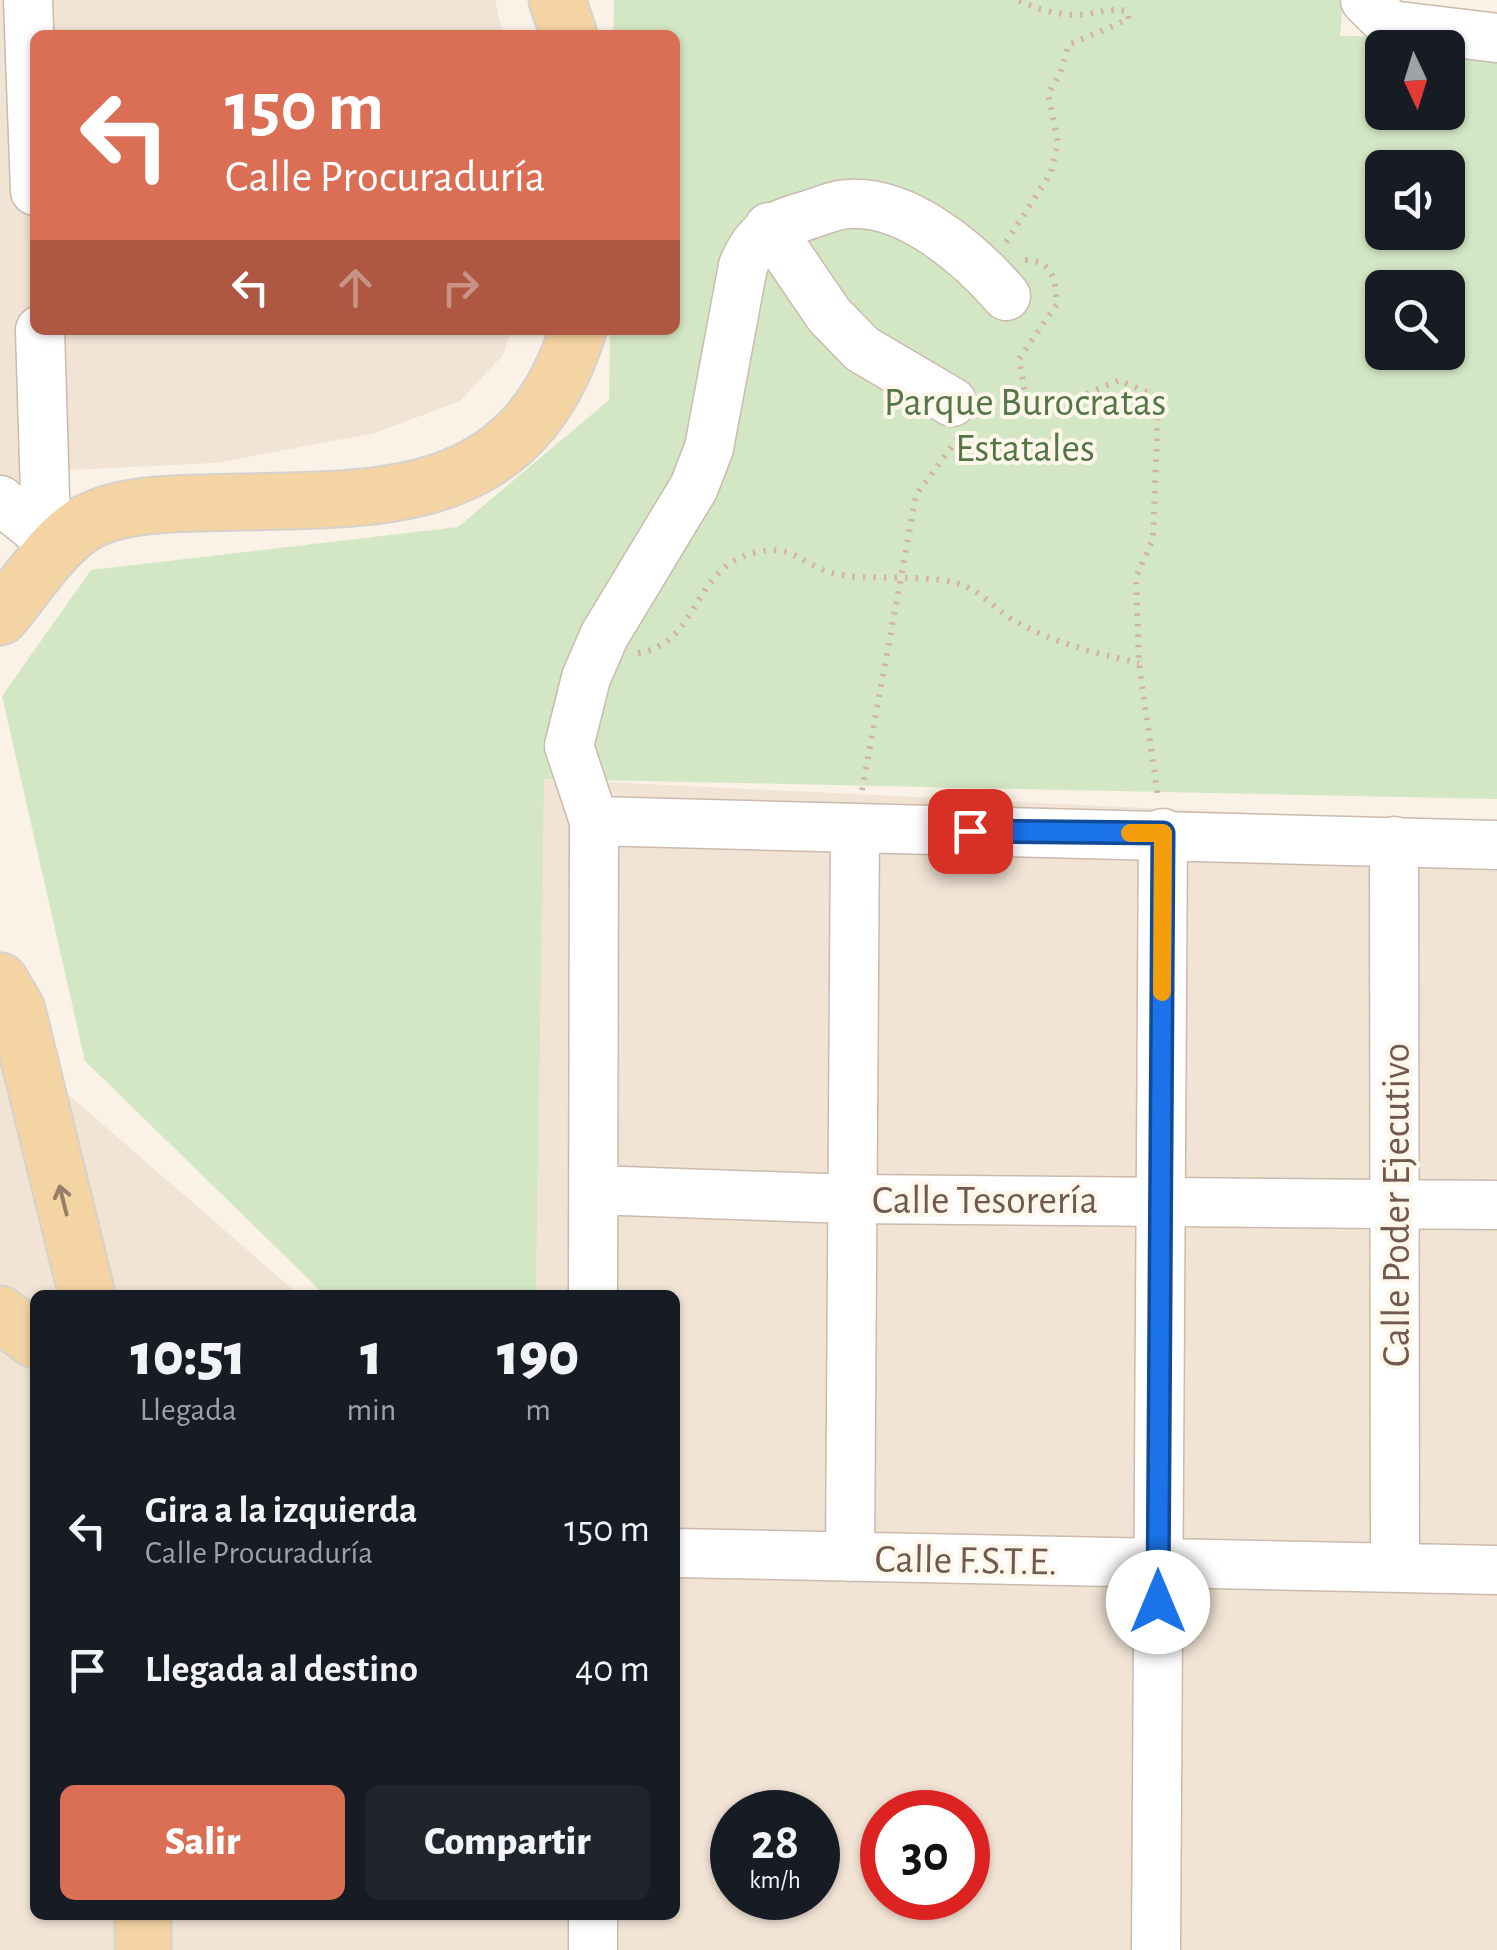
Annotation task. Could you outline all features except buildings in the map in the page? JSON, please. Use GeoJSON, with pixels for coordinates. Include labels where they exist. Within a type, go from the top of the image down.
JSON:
{"type":"FeatureCollection","features":[{"type":"Feature","properties":{"kind":"main road"},"geometry":{"type":"LineString","coordinates":[[557,0],[567,30]]}},
{"type":"Feature","properties":{"kind":"main road"},"geometry":{"type":"LineString","coordinates":[[568,0],[569,30]]}},
{"type":"Feature","properties":{"kind":"main road"},"geometry":{"type":"LineString","coordinates":[[0,617],[47,550],[82,526],[147,505],[400,496],[464,474],[520,438],[564,374],[576,335]]}},
{"type":"Feature","properties":{"kind":"main road"},"geometry":{"type":"LineString","coordinates":[[0,981],[17,1010],[86,1290]]}},
{"type":"Feature","properties":{"kind":"main road"},"geometry":{"type":"LineString","coordinates":[[0,1314],[30,1336]]}},
{"type":"Feature","properties":{"kind":"main road"},"geometry":{"type":"LineString","coordinates":[[143,1920],[143,1950]]}},
{"type":"Feature","properties":{"kind":"street"},"geometry":{"type":"LineString","coordinates":[[28,0],[30,54]]}},
{"type":"Feature","properties":{"kind":"street"},"geometry":{"type":"LineString","coordinates":[[1365,0],[1390,26],[1497,38]]}},
{"type":"Feature","properties":{"kind":"street"},"geometry":{"type":"LineString","coordinates":[[593,1290],[594,821],[569,746],[592,660],[694,487],[710,448],[743,266],[754,241],[769,227],[848,204],[886,207],[906,216],[996,284]]}},
{"type":"Feature","properties":{"kind":"street"},"geometry":{"type":"LineString","coordinates":[[769,227],[829,315],[862,348],[952,402]]}},
{"type":"Feature","properties":{"kind":"street"},"geometry":{"type":"LineString","coordinates":[[40,335],[47,550]]}},
{"type":"Feature","properties":{"kind":"street"},"geometry":{"type":"LineString","coordinates":[[0,500],[47,550]]}},
{"type":"Feature","properties":{"kind":"street"},"geometry":{"type":"LineString","coordinates":[[594,821],[854,830],[1163,833],[1497,845]]}},
{"type":"Feature","properties":{"kind":"street"},"geometry":{"type":"LineString","coordinates":[[850,1557],[854,830]]}},
{"type":"Feature","properties":{"kind":"street"},"geometry":{"type":"LineString","coordinates":[[1156,1950],[1163,833]]}},
{"type":"Feature","properties":{"kind":"street","name":"Calle Poder Ejecutivo"},"geometry":{"type":"LineString","coordinates":[[1394,841],[1396,1568]]}},
{"type":"Feature","properties":{"kind":"street","name":"Calle Tesorería"},"geometry":{"type":"LineString","coordinates":[[594,1190],[851,1200],[1160,1199],[1497,1205]]}},
{"type":"Feature","properties":{"kind":"street","name":"Calle F.S.T.E."},"geometry":{"type":"LineString","coordinates":[[680,1553],[1497,1570]]}},
{"type":"Feature","properties":{"kind":"street"},"geometry":{"type":"LineString","coordinates":[[592,1920],[592,1950]]}},
{"type":"Feature","properties":{"kind":"path"},"geometry":{"type":"LineString","coordinates":[[996,284],[1051,173],[1058,142],[1048,94],[1068,44],[1129,19],[1127,12],[1114,8],[1084,15],[1037,10],[1017,0]]}},
{"type":"Feature","properties":{"kind":"path"},"geometry":{"type":"LineString","coordinates":[[996,284],[1013,262],[1040,262],[1055,283],[1057,304],[1019,359],[1026,397],[1063,404],[1119,380],[1149,393],[1158,411],[1153,539],[1136,577],[1139,663],[1163,833]]}},
{"type":"Feature","properties":{"kind":"path"},"geometry":{"type":"LineString","coordinates":[[854,830],[916,495],[958,446],[963,420],[952,402]]}},
{"type":"Feature","properties":{"kind":"path"},"geometry":{"type":"LineString","coordinates":[[592,660],[654,650],[676,638],[713,575],[746,555],[767,550],[802,556],[830,572],[965,585],[1010,618],[1060,644],[1139,663]]}},
{"type":"Feature","properties":{"kind":"shaded area"},"geometry":{"type":"Polygon","coordinates":[[[0,0],[495,0],[502,30],[30,30],[30,335],[509,335],[503,355],[460,401],[375,433],[216,463],[49,471],[0,521],[0,0]]]}},
{"type":"Feature","properties":{"kind":"shaded area"},"geometry":{"type":"Polygon","coordinates":[[[543,779],[1497,825],[1497,1950],[0,1950],[0,1035],[293,1290],[30,1290],[30,1920],[680,1920],[680,1290],[536,1290],[543,779]]]}},
{"type":"Feature","properties":{"kind":"green space","name":"Parque Burocratas Estatales"},"geometry":{"type":"Polygon","coordinates":[[[614,0],[1343,0],[1340,36],[1365,36],[1365,130],[1465,130],[1465,38],[1497,38],[1497,799],[544,779],[536,1290],[320,1290],[85,1061],[2,696],[91,570],[458,527],[609,400],[610,335],[680,335],[680,30],[613,30],[614,0]]]}},
{"type":"Feature","properties":{"kind":"slow traffic"},"geometry":{"type":"LineString","coordinates":[[1130,833],[1163,833],[1162,992]]}},
{"type":"Feature","properties":{"kind":"route"},"geometry":{"type":"LineString","coordinates":[[970,831],[1163,833],[1158,1602]]}}]}
